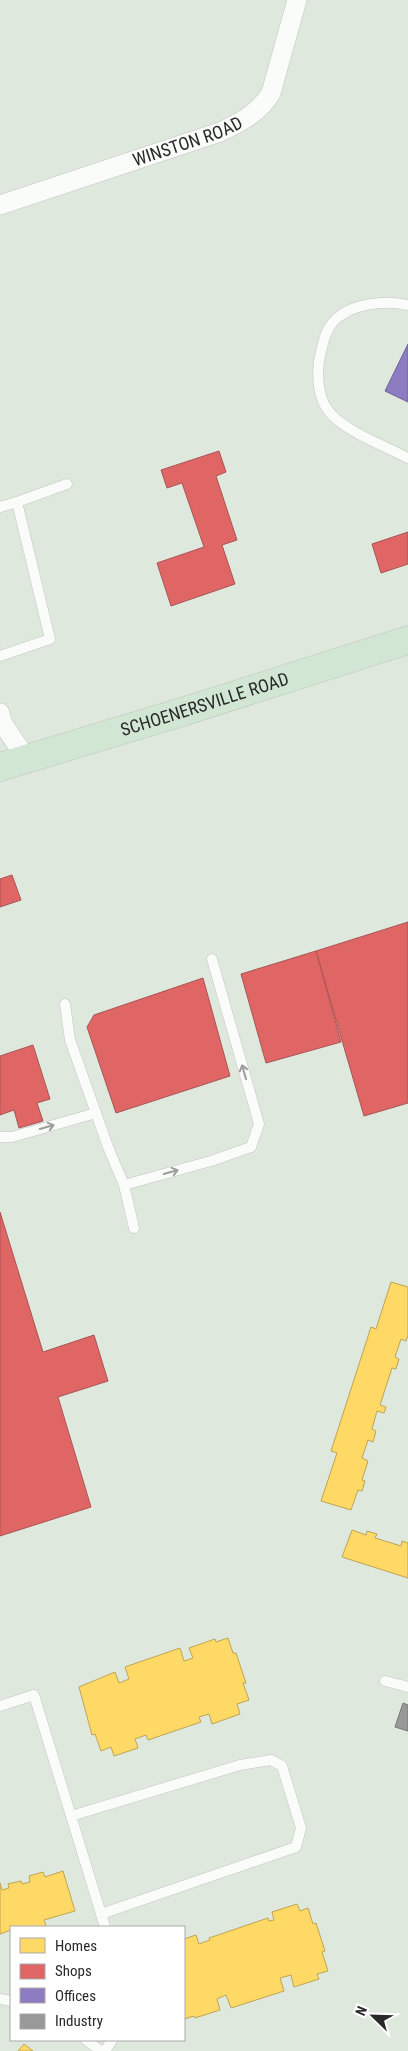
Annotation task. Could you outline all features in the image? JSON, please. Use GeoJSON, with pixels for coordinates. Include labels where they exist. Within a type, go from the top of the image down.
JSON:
{"type":"FeatureCollection","features":[{"type":"Feature","properties":{"kind":"main road","name":"SCHOENERSVILLE ROAD"},"geometry":{"type":"LineString","coordinates":[[0,766],[182,712],[408,640]]}},
{"type":"Feature","properties":{"kind":"street","name":"WINSTON ROAD"},"geometry":{"type":"LineString","coordinates":[[0,205],[220,132],[247,119],[265,103],[271,93],[297,0]]}},
{"type":"Feature","properties":{"kind":"street"},"geometry":{"type":"LineString","coordinates":[[0,713],[3,724],[26,758]]}},
{"type":"Feature","properties":{"kind":"lane"},"geometry":{"type":"LineString","coordinates":[[408,305],[392,302],[354,308],[334,322],[322,343],[318,366],[319,391],[328,410],[350,429],[408,458]]}},
{"type":"Feature","properties":{"kind":"lane"},"geometry":{"type":"LineString","coordinates":[[0,507],[67,484]]}},
{"type":"Feature","properties":{"kind":"lane"},"geometry":{"type":"LineString","coordinates":[[0,656],[50,639],[17,502]]}},
{"type":"Feature","properties":{"kind":"lane"},"geometry":{"type":"LineString","coordinates":[[124,1185],[211,1161],[251,1147],[258,1124],[212,959]]}},
{"type":"Feature","properties":{"kind":"lane"},"geometry":{"type":"LineString","coordinates":[[65,1004],[70,1040],[124,1185],[134,1228]]}},
{"type":"Feature","properties":{"kind":"lane"},"geometry":{"type":"LineString","coordinates":[[0,1137],[12,1137],[96,1113]]}},
{"type":"Feature","properties":{"kind":"lane"},"geometry":{"type":"LineString","coordinates":[[385,1681],[408,1687]]}},
{"type":"Feature","properties":{"kind":"lane"},"geometry":{"type":"LineString","coordinates":[[0,1706],[34,1695],[105,1926]]}},
{"type":"Feature","properties":{"kind":"lane"},"geometry":{"type":"LineString","coordinates":[[71,1816],[240,1765],[271,1760],[282,1766],[301,1828],[296,1847],[101,1914]]}},
{"type":"Feature","properties":{"kind":"lane"},"geometry":{"type":"LineString","coordinates":[[88,2041],[103,2051],[111,2041]]}},
{"type":"Feature","properties":{"kind":"building: Homes"},"geometry":{"type":"Polygon","coordinates":[[[391,1282],[408,1287],[408,1335],[406,1341],[401,1339],[395,1357],[399,1359],[396,1369],[392,1368],[380,1405],[386,1407],[384,1413],[377,1411],[372,1429],[376,1431],[373,1442],[368,1440],[362,1458],[368,1461],[362,1480],[365,1481],[362,1491],[358,1490],[351,1510],[321,1501],[337,1453],[331,1451],[371,1327],[376,1329],[391,1282]]]}},
{"type":"Feature","properties":{"kind":"building: Homes"},"geometry":{"type":"Polygon","coordinates":[[[352,1530],[366,1535],[367,1531],[377,1534],[375,1538],[401,1546],[402,1541],[408,1543],[408,1578],[342,1557],[352,1530]]]}},
{"type":"Feature","properties":{"kind":"building: Homes"},"geometry":{"type":"Polygon","coordinates":[[[228,1638],[233,1653],[236,1653],[246,1683],[243,1683],[249,1700],[237,1704],[240,1714],[212,1724],[209,1714],[199,1717],[201,1722],[148,1740],[146,1735],[135,1739],[138,1748],[114,1756],[111,1747],[101,1751],[95,1734],[92,1735],[79,1687],[115,1672],[119,1683],[129,1679],[125,1667],[180,1648],[184,1661],[193,1658],[189,1648],[215,1639],[216,1642],[228,1638]]]}},
{"type":"Feature","properties":{"kind":"building: Homes"},"geometry":{"type":"Polygon","coordinates":[[[63,1871],[75,1911],[44,1920],[46,1926],[10,1926],[10,1930],[0,1934],[0,1883],[2,1890],[9,1888],[8,1884],[21,1881],[22,1884],[30,1882],[29,1876],[43,1872],[45,1877],[63,1871]]]}},
{"type":"Feature","properties":{"kind":"building: Homes"},"geometry":{"type":"Polygon","coordinates":[[[297,1904],[300,1911],[308,1908],[313,1924],[316,1923],[325,1951],[322,1952],[328,1971],[317,1974],[319,1979],[294,1987],[291,1975],[280,1978],[284,1991],[231,2008],[226,1995],[217,1999],[220,2010],[195,2018],[194,2016],[185,2019],[185,1939],[196,1935],[199,1944],[210,1940],[209,1938],[268,1918],[269,1921],[274,1920],[272,1912],[297,1904]]]}},
{"type":"Feature","properties":{"kind":"building: Homes"},"geometry":{"type":"Polygon","coordinates":[[[24,2044],[33,2051],[18,2051],[24,2044]]]}},
{"type":"Feature","properties":{"kind":"building: Shops"},"geometry":{"type":"Polygon","coordinates":[[[219,451],[226,472],[216,476],[237,540],[222,545],[235,584],[171,606],[157,563],[204,547],[182,483],[167,488],[161,470],[219,451]]]}},
{"type":"Feature","properties":{"kind":"building: Shops"},"geometry":{"type":"Polygon","coordinates":[[[408,532],[408,564],[381,573],[372,544],[408,532]]]}},
{"type":"Feature","properties":{"kind":"building: Shops"},"geometry":{"type":"Polygon","coordinates":[[[12,875],[21,900],[0,907],[0,879],[12,875]]]}},
{"type":"Feature","properties":{"kind":"building: Shops"},"geometry":{"type":"Polygon","coordinates":[[[408,922],[408,1103],[364,1116],[316,951],[408,922]]]}},
{"type":"Feature","properties":{"kind":"building: Shops"},"geometry":{"type":"Polygon","coordinates":[[[316,951],[341,1042],[266,1063],[241,974],[316,951]]]}},
{"type":"Feature","properties":{"kind":"building: Shops"},"geometry":{"type":"Polygon","coordinates":[[[203,978],[230,1076],[116,1113],[87,1027],[94,1015],[203,978]]]}},
{"type":"Feature","properties":{"kind":"building: Shops"},"geometry":{"type":"Polygon","coordinates":[[[33,1045],[50,1099],[37,1103],[43,1121],[19,1128],[14,1110],[0,1115],[0,1056],[33,1045]]]}},
{"type":"Feature","properties":{"kind":"building: Shops"},"geometry":{"type":"Polygon","coordinates":[[[0,1212],[43,1352],[94,1335],[108,1381],[58,1397],[91,1507],[0,1536],[0,1212]]]}},
{"type":"Feature","properties":{"kind":"building: Offices"},"geometry":{"type":"Polygon","coordinates":[[[408,344],[408,402],[385,391],[408,344]]]}},
{"type":"Feature","properties":{"kind":"building: Industry"},"geometry":{"type":"Polygon","coordinates":[[[403,1703],[408,1705],[408,1731],[395,1727],[403,1703]]]}}]}
